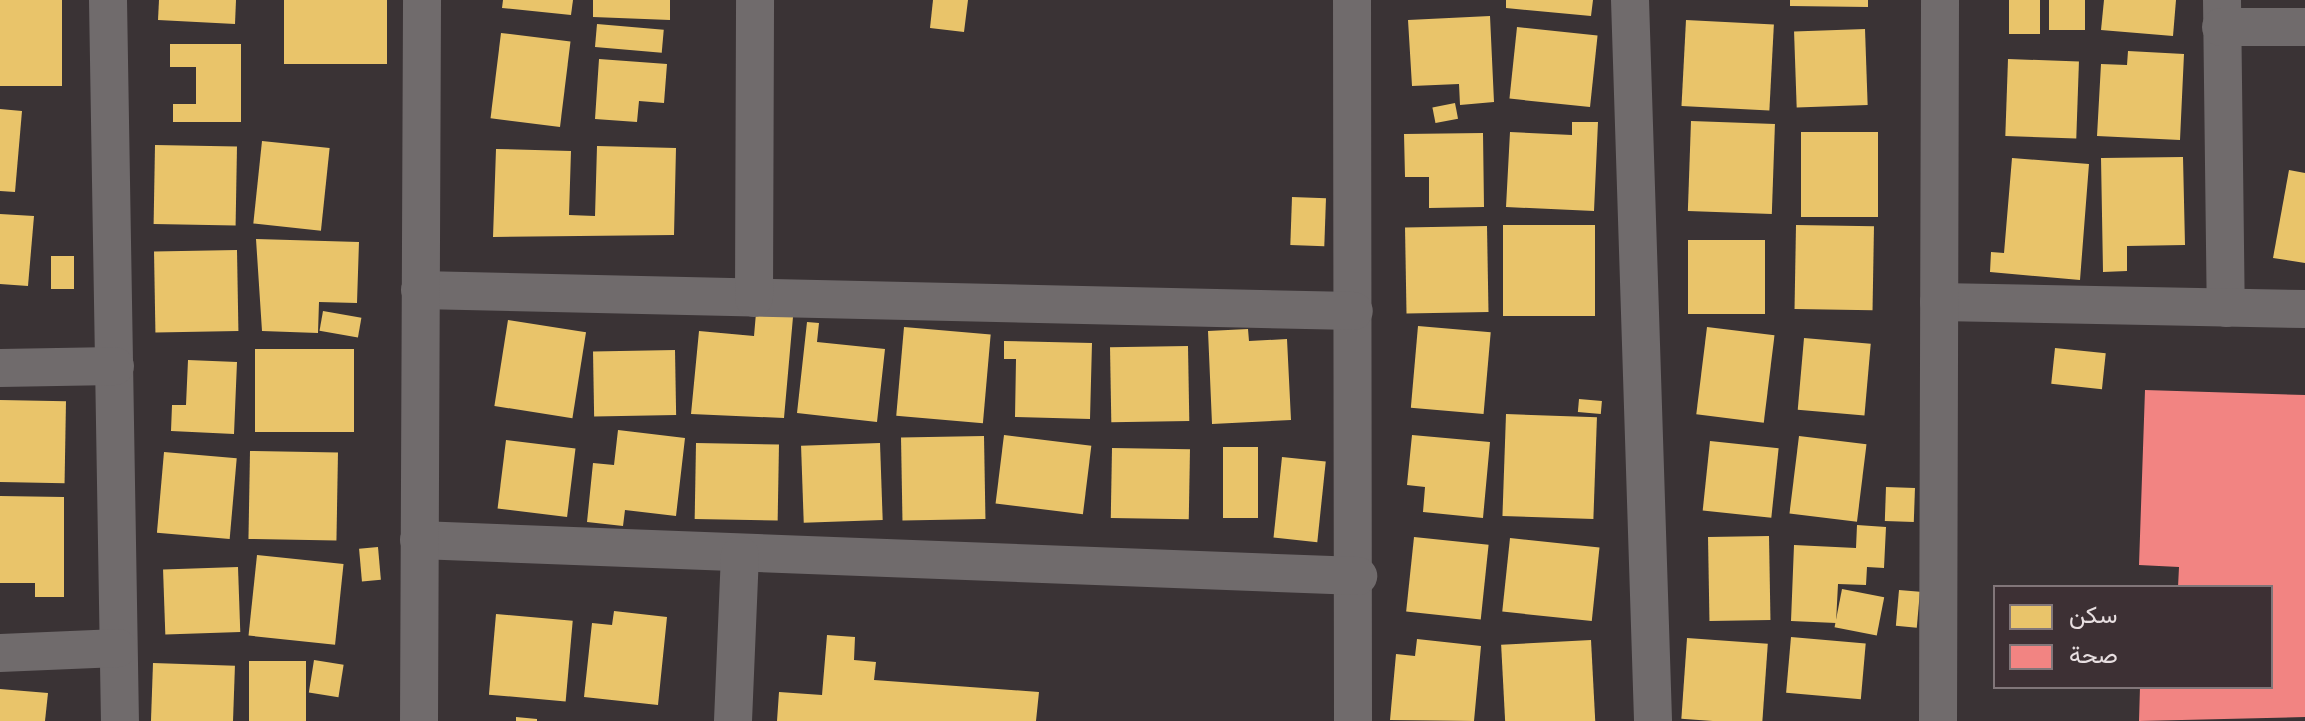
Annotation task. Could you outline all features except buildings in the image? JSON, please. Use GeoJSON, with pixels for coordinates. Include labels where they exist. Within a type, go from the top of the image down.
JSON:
{"type":"FeatureCollection","features":[{"type":"Feature","properties":{"kind":"street"},"geometry":{"type":"LineString","coordinates":[[108,0],[120,721]]}},
{"type":"Feature","properties":{"kind":"street"},"geometry":{"type":"LineString","coordinates":[[419,721],[422,0]]}},
{"type":"Feature","properties":{"kind":"street"},"geometry":{"type":"LineString","coordinates":[[754,298],[755,0]]}},
{"type":"Feature","properties":{"kind":"street"},"geometry":{"type":"LineString","coordinates":[[1352,0],[1358,576],[1353,721]]}},
{"type":"Feature","properties":{"kind":"street"},"geometry":{"type":"LineString","coordinates":[[1630,0],[1653,721]]}},
{"type":"Feature","properties":{"kind":"street"},"geometry":{"type":"LineString","coordinates":[[1938,721],[1940,0]]}},
{"type":"Feature","properties":{"kind":"street"},"geometry":{"type":"LineString","coordinates":[[2226,308],[2221,14],[2305,27]]}},
{"type":"Feature","properties":{"kind":"street"},"geometry":{"type":"LineString","coordinates":[[420,290],[1354,311]]}},
{"type":"Feature","properties":{"kind":"street"},"geometry":{"type":"LineString","coordinates":[[1939,302],[2305,309]]}},
{"type":"Feature","properties":{"kind":"street"},"geometry":{"type":"LineString","coordinates":[[0,368],[115,366]]}},
{"type":"Feature","properties":{"kind":"street"},"geometry":{"type":"LineString","coordinates":[[419,540],[740,555],[1358,576]]}},
{"type":"Feature","properties":{"kind":"street"},"geometry":{"type":"LineString","coordinates":[[733,721],[740,555]]}},
{"type":"Feature","properties":{"kind":"street"},"geometry":{"type":"LineString","coordinates":[[0,653],[118,648]]}}]}
